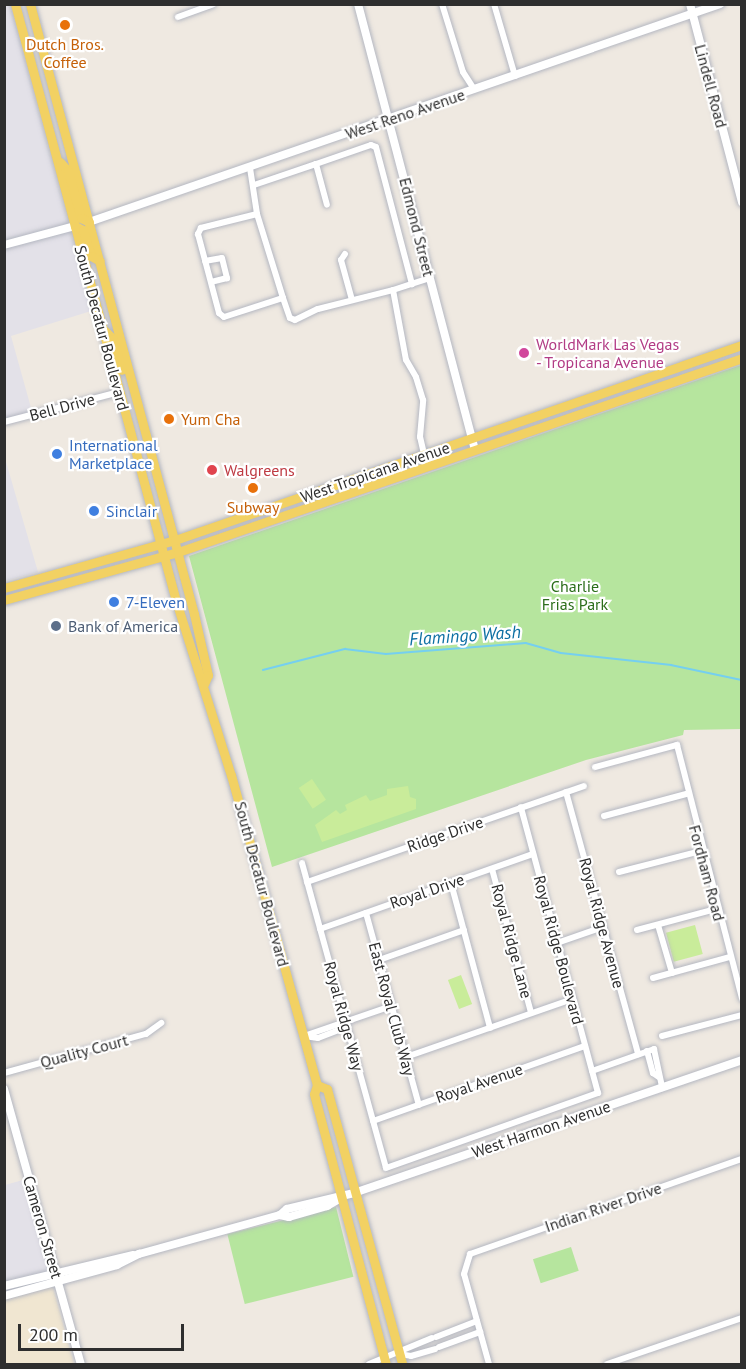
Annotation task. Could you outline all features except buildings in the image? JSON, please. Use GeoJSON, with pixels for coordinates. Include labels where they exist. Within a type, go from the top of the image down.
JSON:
{"type":"FeatureCollection","features":[{"type":"Feature","properties":{"kind":"main road","name":"South Decatur Boulevard"},"geometry":{"type":"LineString","coordinates":[[15,4],[164,557],[198,677],[204,684],[304,1036],[317,1085],[314,1095],[386,1362]]}},
{"type":"Feature","properties":{"kind":"main road","name":"South Decatur Boulevard"},"geometry":{"type":"LineString","coordinates":[[30,4],[175,540],[208,675],[204,684]]}},
{"type":"Feature","properties":{"kind":"main road"},"geometry":{"type":"LineString","coordinates":[[57,158],[68,171],[81,218],[89,222]]}},
{"type":"Feature","properties":{"kind":"main road"},"geometry":{"type":"LineString","coordinates":[[75,226],[82,230],[91,256],[100,261]]}},
{"type":"Feature","properties":{"kind":"main road"},"geometry":{"type":"LineString","coordinates":[[104,330],[113,339],[126,382],[133,389]]}},
{"type":"Feature","properties":{"kind":"main road","name":"West Tropicana Avenue"},"geometry":{"type":"LineString","coordinates":[[4,588],[175,540],[741,345]]}},
{"type":"Feature","properties":{"kind":"main road","name":"West Tropicana Avenue"},"geometry":{"type":"LineString","coordinates":[[4,600],[164,557],[741,358]]}},
{"type":"Feature","properties":{"kind":"main road"},"geometry":{"type":"LineString","coordinates":[[664,371],[669,383]]}},
{"type":"Feature","properties":{"kind":"main road"},"geometry":{"type":"LineString","coordinates":[[119,392],[128,396],[146,433]]}},
{"type":"Feature","properties":{"kind":"main road"},"geometry":{"type":"LineString","coordinates":[[557,408],[561,421]]}},
{"type":"Feature","properties":{"kind":"main road"},"geometry":{"type":"LineString","coordinates":[[348,481],[352,493]]}},
{"type":"Feature","properties":{"kind":"main road"},"geometry":{"type":"LineString","coordinates":[[27,594],[32,587],[70,576],[83,567]]}},
{"type":"Feature","properties":{"kind":"main road","name":"South Decatur Boulevard"},"geometry":{"type":"LineString","coordinates":[[317,1085],[327,1089],[402,1365]]}},
{"type":"Feature","properties":{"kind":"street"},"geometry":{"type":"LineString","coordinates":[[178,16],[213,4]]}},
{"type":"Feature","properties":{"kind":"street","name":"Edmond Street"},"geometry":{"type":"LineString","coordinates":[[358,4],[476,450]]}},
{"type":"Feature","properties":{"kind":"street"},"geometry":{"type":"LineString","coordinates":[[442,4],[463,72],[474,89]]}},
{"type":"Feature","properties":{"kind":"street"},"geometry":{"type":"LineString","coordinates":[[494,4],[515,76]]}},
{"type":"Feature","properties":{"kind":"street","name":"Lindell Road"},"geometry":{"type":"LineString","coordinates":[[690,4],[741,202]]}},
{"type":"Feature","properties":{"kind":"street","name":"West Reno Avenue"},"geometry":{"type":"LineString","coordinates":[[89,222],[720,4]]}},
{"type":"Feature","properties":{"kind":"street"},"geometry":{"type":"LineString","coordinates":[[254,184],[371,145],[376,147],[412,284]]}},
{"type":"Feature","properties":{"kind":"street"},"geometry":{"type":"LineString","coordinates":[[316,165],[327,205]]}},
{"type":"Feature","properties":{"kind":"street"},"geometry":{"type":"LineString","coordinates":[[250,168],[257,213],[290,318],[295,320],[352,300],[430,278]]}},
{"type":"Feature","properties":{"kind":"street"},"geometry":{"type":"LineString","coordinates":[[257,213],[201,228],[198,234],[219,313],[224,317],[283,298]]}},
{"type":"Feature","properties":{"kind":"street"},"geometry":{"type":"LineString","coordinates":[[4,245],[75,226]]}},
{"type":"Feature","properties":{"kind":"street"},"geometry":{"type":"LineString","coordinates":[[345,254],[341,260],[352,300]]}},
{"type":"Feature","properties":{"kind":"street"},"geometry":{"type":"LineString","coordinates":[[205,261],[222,258],[228,278],[210,282]]}},
{"type":"Feature","properties":{"kind":"street"},"geometry":{"type":"LineString","coordinates":[[393,290],[406,360],[416,377],[423,399],[420,437],[427,467]]}},
{"type":"Feature","properties":{"kind":"street","name":"Bell Drive"},"geometry":{"type":"LineString","coordinates":[[4,422],[119,392]]}},
{"type":"Feature","properties":{"kind":"street","name":"Fordham Road"},"geometry":{"type":"LineString","coordinates":[[595,767],[677,745],[686,794],[741,999]]}},
{"type":"Feature","properties":{"kind":"street","name":"Ridge Drive"},"geometry":{"type":"LineString","coordinates":[[307,882],[584,786]]}},
{"type":"Feature","properties":{"kind":"street","name":"Royal Ridge Avenue"},"geometry":{"type":"LineString","coordinates":[[567,792],[638,1054]]}},
{"type":"Feature","properties":{"kind":"street"},"geometry":{"type":"LineString","coordinates":[[604,816],[686,794]]}},
{"type":"Feature","properties":{"kind":"street","name":"Royal Ridge Boulevard"},"geometry":{"type":"LineString","coordinates":[[386,1168],[598,1093],[521,807]]}},
{"type":"Feature","properties":{"kind":"street"},"geometry":{"type":"LineString","coordinates":[[619,872],[701,851]]}},
{"type":"Feature","properties":{"kind":"street","name":"Royal Drive"},"geometry":{"type":"LineString","coordinates":[[320,929],[533,854]]}},
{"type":"Feature","properties":{"kind":"street","name":"Royal Ridge Way"},"geometry":{"type":"LineString","coordinates":[[302,863],[386,1168]]}},
{"type":"Feature","properties":{"kind":"street","name":"Royal Ridge Lane"},"geometry":{"type":"LineString","coordinates":[[492,868],[531,1013]]}},
{"type":"Feature","properties":{"kind":"street"},"geometry":{"type":"LineString","coordinates":[[451,883],[490,1028]]}},
{"type":"Feature","properties":{"kind":"street"},"geometry":{"type":"LineString","coordinates":[[637,930],[716,909]]}},
{"type":"Feature","properties":{"kind":"street","name":"East Royal Club Way"},"geometry":{"type":"LineString","coordinates":[[366,913],[419,1105]]}},
{"type":"Feature","properties":{"kind":"street"},"geometry":{"type":"LineString","coordinates":[[658,925],[672,973]]}},
{"type":"Feature","properties":{"kind":"street"},"geometry":{"type":"LineString","coordinates":[[557,943],[603,927]]}},
{"type":"Feature","properties":{"kind":"street"},"geometry":{"type":"LineString","coordinates":[[379,960],[464,930]]}},
{"type":"Feature","properties":{"kind":"street"},"geometry":{"type":"LineString","coordinates":[[653,978],[730,957]]}},
{"type":"Feature","properties":{"kind":"street"},"geometry":{"type":"LineString","coordinates":[[406,1057],[573,999]]}},
{"type":"Feature","properties":{"kind":"street"},"geometry":{"type":"LineString","coordinates":[[304,1036],[318,1038],[341,1029],[346,1023],[392,1006]]}},
{"type":"Feature","properties":{"kind":"street"},"geometry":{"type":"LineString","coordinates":[[662,1036],[741,1015]]}},
{"type":"Feature","properties":{"kind":"street","name":"Quality Court"},"geometry":{"type":"LineString","coordinates":[[4,1073],[146,1034],[161,1023]]}},
{"type":"Feature","properties":{"kind":"street","name":"Royal Avenue"},"geometry":{"type":"LineString","coordinates":[[373,1121],[585,1046]]}},
{"type":"Feature","properties":{"kind":"street"},"geometry":{"type":"LineString","coordinates":[[592,1071],[651,1050],[653,1073],[659,1077],[662,1088]]}},
{"type":"Feature","properties":{"kind":"street","name":"West Harmon Avenue"},"geometry":{"type":"LineString","coordinates":[[4,1296],[114,1257],[139,1254],[280,1215],[287,1209],[354,1194],[741,1060]]}},
{"type":"Feature","properties":{"kind":"street","name":"Cameron Street"},"geometry":{"type":"LineString","coordinates":[[4,1089],[81,1365]]}},
{"type":"Feature","properties":{"kind":"street","name":"Indian River Drive"},"geometry":{"type":"LineString","coordinates":[[477,1321],[464,1274],[467,1258],[476,1251],[741,1159]]}},
{"type":"Feature","properties":{"kind":"street","name":"West Harmon Avenue"},"geometry":{"type":"LineString","coordinates":[[4,1286],[57,1277]]}},
{"type":"Feature","properties":{"kind":"street"},"geometry":{"type":"LineString","coordinates":[[607,1365],[741,1318]]}},
{"type":"Feature","properties":{"kind":"street"},"geometry":{"type":"LineString","coordinates":[[369,1365],[386,1362],[408,1345],[434,1338],[477,1321],[489,1365]]}},
{"type":"Feature","properties":{"kind":"street"},"geometry":{"type":"LineString","coordinates":[[399,1354],[411,1356],[480,1332]]}},
{"type":"Feature","properties":{"kind":"shaded area"},"geometry":{"type":"Polygon","coordinates":[[[10,4],[91,311],[11,336],[33,415],[5,422],[4,5],[10,4]]]}},
{"type":"Feature","properties":{"kind":"shaded area"},"geometry":{"type":"Polygon","coordinates":[[[4,455],[38,572],[5,581],[4,581],[4,455]]]}},
{"type":"Feature","properties":{"kind":"shaded area"},"geometry":{"type":"Polygon","coordinates":[[[23,1180],[49,1272],[5,1284],[5,1185],[23,1180]]]}},
{"type":"Feature","properties":{"kind":"shaded area"},"geometry":{"type":"Polygon","coordinates":[[[52,1284],[74,1364],[5,1364],[5,1298],[52,1284]]]}},
{"type":"Feature","properties":{"kind":"green space","name":"Charlie Frias Park"},"geometry":{"type":"Polygon","coordinates":[[[741,365],[741,729],[684,730],[683,735],[586,760],[272,867],[189,556],[741,365]]]}},
{"type":"Feature","properties":{"kind":"green space"},"geometry":{"type":"Polygon","coordinates":[[[312,779],[326,800],[313,809],[299,788],[312,779]]]}},
{"type":"Feature","properties":{"kind":"green space"},"geometry":{"type":"Polygon","coordinates":[[[408,786],[410,797],[416,799],[416,809],[322,842],[315,825],[336,810],[340,814],[347,810],[345,805],[366,795],[370,801],[387,795],[387,789],[408,786]]]}},
{"type":"Feature","properties":{"kind":"green space"},"geometry":{"type":"Polygon","coordinates":[[[695,925],[703,954],[674,962],[666,933],[695,925]]]}},
{"type":"Feature","properties":{"kind":"green space"},"geometry":{"type":"Polygon","coordinates":[[[461,975],[472,1004],[459,1009],[448,980],[461,975]]]}},
{"type":"Feature","properties":{"kind":"green space"},"geometry":{"type":"Polygon","coordinates":[[[336,1207],[353,1277],[245,1304],[227,1234],[336,1207]]]}},
{"type":"Feature","properties":{"kind":"green space"},"geometry":{"type":"Polygon","coordinates":[[[571,1247],[579,1271],[541,1283],[533,1259],[571,1247]]]}},
{"type":"Feature","properties":{"kind":"waterway","name":"Flamingo Wash"},"geometry":{"type":"LineString","coordinates":[[263,670],[345,649],[386,654],[526,643],[561,653],[671,665],[742,680]]}},
{"type":"Feature","properties":{"kind":"place","name":"Dutch Bros. Coffee"},"geometry":{"type":"Point","coordinates":[65,25]}},
{"type":"Feature","properties":{"kind":"place","name":"WorldMark Las Vegas - Tropicana Avenue"},"geometry":{"type":"Point","coordinates":[524,353]}},
{"type":"Feature","properties":{"kind":"place","name":"Yum Cha"},"geometry":{"type":"Point","coordinates":[169,419]}},
{"type":"Feature","properties":{"kind":"place","name":"International Marketplace"},"geometry":{"type":"Point","coordinates":[57,454]}},
{"type":"Feature","properties":{"kind":"place","name":"Walgreens"},"geometry":{"type":"Point","coordinates":[212,470]}},
{"type":"Feature","properties":{"kind":"place","name":"Subway"},"geometry":{"type":"Point","coordinates":[253,488]}},
{"type":"Feature","properties":{"kind":"place","name":"Sinclair"},"geometry":{"type":"Point","coordinates":[94,511]}},
{"type":"Feature","properties":{"kind":"place","name":"7-Eleven"},"geometry":{"type":"Point","coordinates":[114,602]}},
{"type":"Feature","properties":{"kind":"place","name":"Bank of America"},"geometry":{"type":"Point","coordinates":[56,626]}}]}
